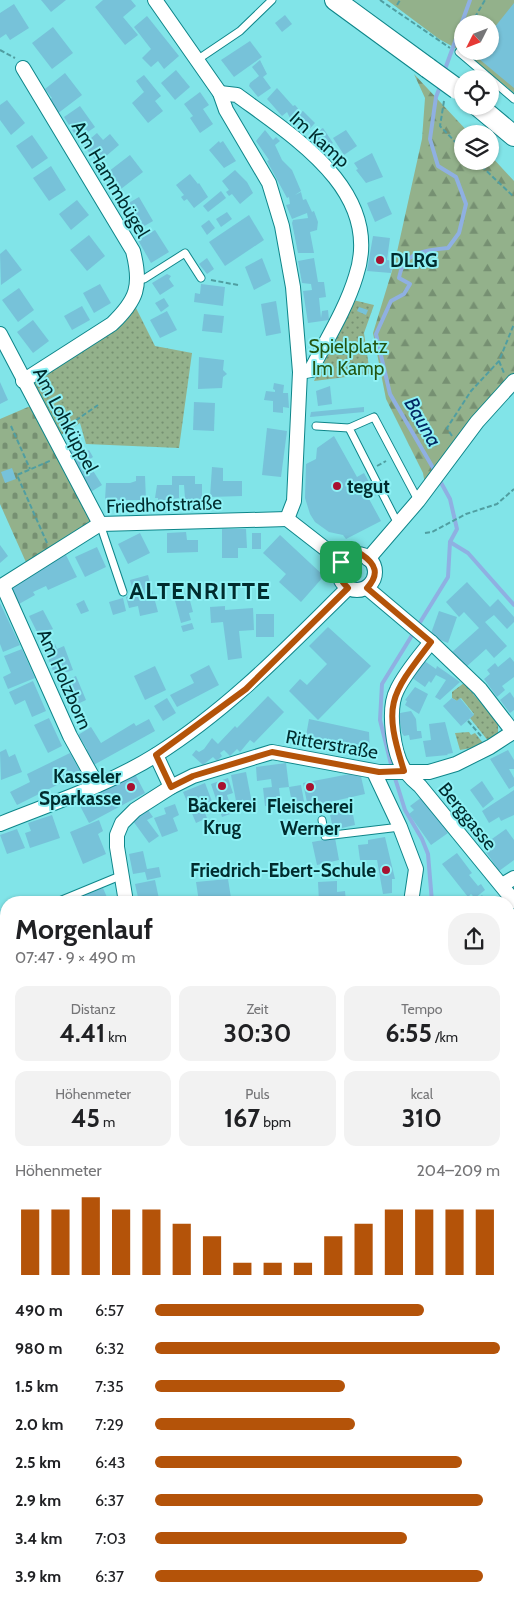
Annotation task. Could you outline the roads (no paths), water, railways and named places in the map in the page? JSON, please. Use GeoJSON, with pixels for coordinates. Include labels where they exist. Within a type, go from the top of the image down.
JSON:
{"type":"FeatureCollection","features":[{"type":"Feature","properties":{"kind":"main road"},"geometry":{"type":"LineString","coordinates":[[335,0],[428,68],[454,93]]}},
{"type":"Feature","properties":{"kind":"main road"},"geometry":{"type":"LineString","coordinates":[[489,115],[514,136]]}},
{"type":"Feature","properties":{"kind":"street"},"geometry":{"type":"LineString","coordinates":[[154,0],[220,93],[226,110],[269,183],[282,226],[292,288],[300,372],[294,501],[287,519],[341,562]]}},
{"type":"Feature","properties":{"kind":"street","name":"Am Hammbügel"},"geometry":{"type":"LineString","coordinates":[[23,68],[133,252],[138,268],[133,302],[112,324],[23,381]]}},
{"type":"Feature","properties":{"kind":"street","name":"Im Kamp"},"geometry":{"type":"LineString","coordinates":[[220,93],[237,95],[324,164],[343,186],[353,208],[361,237],[361,255],[356,276],[312,370],[300,372]]}},
{"type":"Feature","properties":{"kind":"street","name":"Am Lohküppel"},"geometry":{"type":"LineString","coordinates":[[0,334],[23,381],[100,524]]}},
{"type":"Feature","properties":{"kind":"street"},"geometry":{"type":"LineString","coordinates":[[368,559],[422,496],[477,422],[514,381]]}},
{"type":"Feature","properties":{"kind":"street","name":"Friedhofstraße"},"geometry":{"type":"LineString","coordinates":[[2,586],[100,524],[287,519]]}},
{"type":"Feature","properties":{"kind":"street"},"geometry":{"type":"LineString","coordinates":[[361,554],[368,559],[374,565],[376,572],[374,581],[367,588],[358,591],[348,588],[340,581],[338,572],[341,562],[348,556],[361,554]]}},
{"type":"Feature","properties":{"kind":"street","name":"Am Holzborn"},"geometry":{"type":"LineString","coordinates":[[2,586],[70,736],[97,785]]}},
{"type":"Feature","properties":{"kind":"street"},"geometry":{"type":"LineString","coordinates":[[0,824],[97,785],[156,755],[246,689],[348,588]]}},
{"type":"Feature","properties":{"kind":"street"},"geometry":{"type":"LineString","coordinates":[[367,588],[426,638],[480,689],[514,732]]}},
{"type":"Feature","properties":{"kind":"street"},"geometry":{"type":"LineString","coordinates":[[401,771],[391,728],[391,709],[396,690],[416,661],[426,638]]}},
{"type":"Feature","properties":{"kind":"street","name":"Ritterstraße"},"geometry":{"type":"LineString","coordinates":[[120,876],[117,834],[122,822],[135,810],[171,787],[193,776],[272,752],[378,772],[428,772],[456,764],[490,747],[514,732]]}},
{"type":"Feature","properties":{"kind":"street"},"geometry":{"type":"LineString","coordinates":[[156,755],[171,787]]}},
{"type":"Feature","properties":{"kind":"street","name":"Berggasse"},"geometry":{"type":"LineString","coordinates":[[401,771],[420,786],[510,896]]}},
{"type":"Feature","properties":{"kind":"street"},"geometry":{"type":"LineString","coordinates":[[378,772],[416,869],[412,896]]}},
{"type":"Feature","properties":{"kind":"street"},"geometry":{"type":"LineString","coordinates":[[120,876],[125,896]]}},
{"type":"Feature","properties":{"kind":"street"},"geometry":{"type":"LineString","coordinates":[[502,886],[514,878]]}},
{"type":"Feature","properties":{"kind":"lane"},"geometry":{"type":"LineString","coordinates":[[197,60],[240,31],[272,0]]}},
{"type":"Feature","properties":{"kind":"lane"},"geometry":{"type":"LineString","coordinates":[[468,60],[514,99]]}},
{"type":"Feature","properties":{"kind":"lane"},"geometry":{"type":"LineString","coordinates":[[137,281],[144,279],[185,253],[201,278]]}},
{"type":"Feature","properties":{"kind":"lane"},"geometry":{"type":"LineString","coordinates":[[316,426],[349,428],[374,417],[395,456],[422,496]]}},
{"type":"Feature","properties":{"kind":"lane"},"geometry":{"type":"LineString","coordinates":[[349,428],[398,524]]}},
{"type":"Feature","properties":{"kind":"lane"},"geometry":{"type":"LineString","coordinates":[[100,524],[123,592]]}},
{"type":"Feature","properties":{"kind":"lane"},"geometry":{"type":"LineString","coordinates":[[322,820],[325,836],[400,827]]}},
{"type":"Feature","properties":{"kind":"lane"},"geometry":{"type":"LineString","coordinates":[[72,896],[120,876]]}},
{"type":"Feature","properties":{"kind":"waterway","name":"Bauna"},"geometry":{"type":"LineString","coordinates":[[444,72],[470,0]]}},
{"type":"Feature","properties":{"kind":"waterway","name":"Bauna"},"geometry":{"type":"LineString","coordinates":[[436,473],[390,394],[376,334],[391,301],[404,294],[410,284],[399,278],[405,263],[417,254],[448,248],[459,233],[466,204],[456,177],[438,166],[430,139],[436,97],[441,84]]}},
{"type":"Feature","properties":{"kind":"waterway","name":"Bauna"},"geometry":{"type":"LineString","coordinates":[[392,768],[380,720],[382,684],[448,577],[450,542],[457,529],[450,499],[439,479]]}},
{"type":"Feature","properties":{"kind":"waterway"},"geometry":{"type":"LineString","coordinates":[[450,542],[468,553],[514,605]]}},
{"type":"Feature","properties":{"kind":"waterway","name":"Bauna"},"geometry":{"type":"LineString","coordinates":[[394,775],[405,810],[422,839],[428,854],[432,896]]}},
{"type":"Feature","properties":{"kind":"place","name":"DLRG"},"geometry":{"type":"Point","coordinates":[380,260]}},
{"type":"Feature","properties":{"kind":"place","name":"tegut"},"geometry":{"type":"Point","coordinates":[337,486]}},
{"type":"Feature","properties":{"kind":"place","name":"Bäckerei Krug"},"geometry":{"type":"Point","coordinates":[222,786]}},
{"type":"Feature","properties":{"kind":"place","name":"Kasseler Sparkasse"},"geometry":{"type":"Point","coordinates":[131,787]}},
{"type":"Feature","properties":{"kind":"place","name":"Fleischerei Werner"},"geometry":{"type":"Point","coordinates":[310,787]}},
{"type":"Feature","properties":{"kind":"place","name":"Friedrich-Ebert-Schule"},"geometry":{"type":"Point","coordinates":[386,870]}},
{"type":"Feature","properties":{"kind":"district","name":"ALTENRITTE"},"geometry":{"type":"Point","coordinates":[200,591]}},
{"type":"Feature","properties":{"kind":"park label","name":"Spielplatz Im Kamp"},"geometry":{"type":"Point","coordinates":[348,357]}}]}
